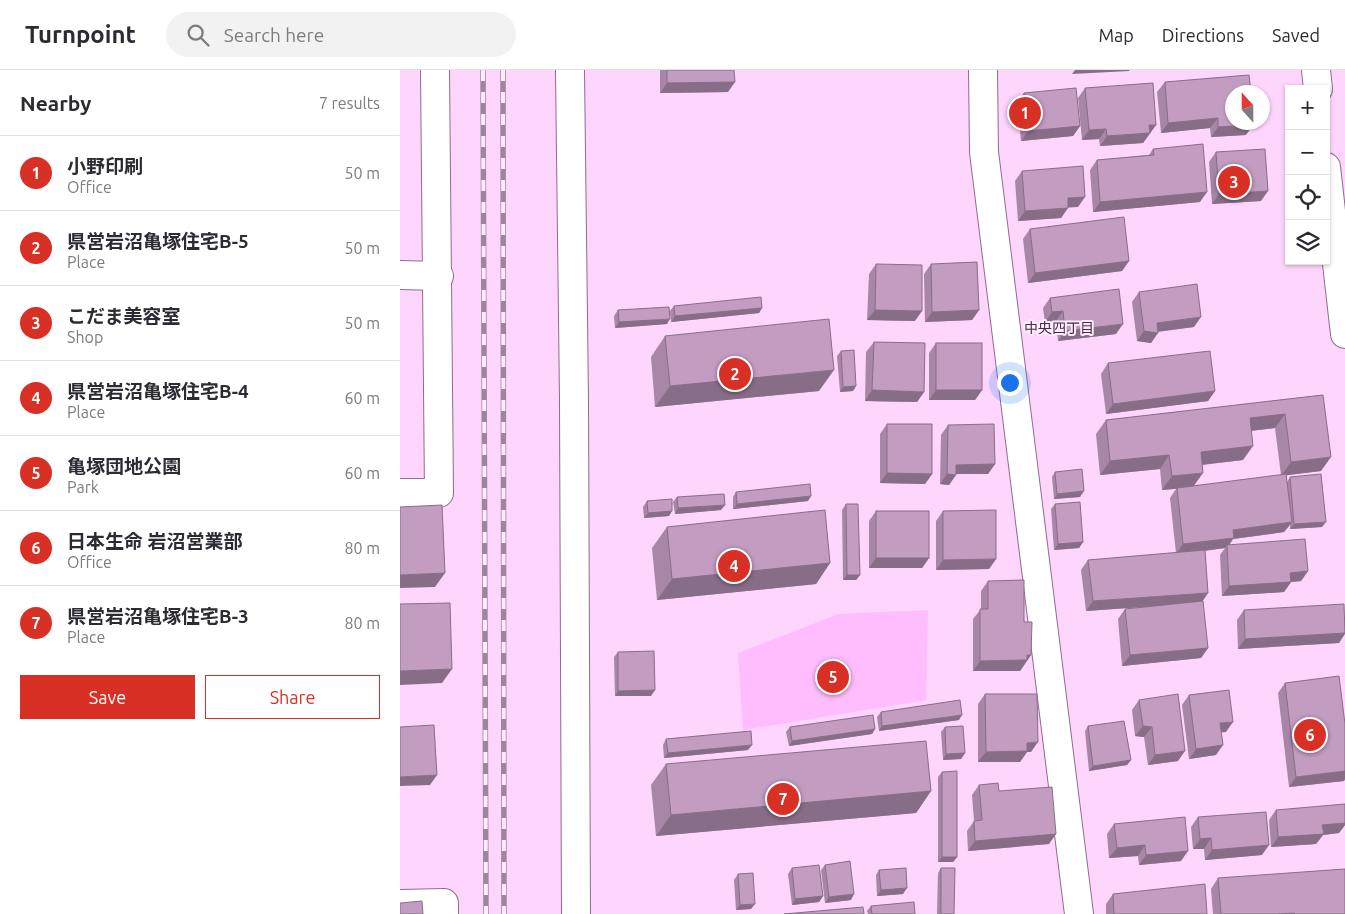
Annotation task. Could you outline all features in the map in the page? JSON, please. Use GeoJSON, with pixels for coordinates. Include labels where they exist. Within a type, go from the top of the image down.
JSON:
{"type":"FeatureCollection","features":[{"type":"Feature","properties":{"kind":"street"},"geometry":{"type":"LineString","coordinates":[[400,493],[439,493],[439,276],[435,70]]}},
{"type":"Feature","properties":{"kind":"street"},"geometry":{"type":"LineString","coordinates":[[570,70],[574,402],[576,914]]}},
{"type":"Feature","properties":{"kind":"street"},"geometry":{"type":"LineString","coordinates":[[983,70],[984,152],[1079,914]]}},
{"type":"Feature","properties":{"kind":"street"},"geometry":{"type":"LineString","coordinates":[[1316,70],[1318,85]]}},
{"type":"Feature","properties":{"kind":"street"},"geometry":{"type":"LineString","coordinates":[[1327,175],[1345,334]]}},
{"type":"Feature","properties":{"kind":"street"},"geometry":{"type":"LineString","coordinates":[[400,275],[439,276]]}},
{"type":"Feature","properties":{"kind":"street"},"geometry":{"type":"LineString","coordinates":[[400,904],[444,903],[444,914]]}},
{"type":"Feature","properties":{"kind":"shaded area"},"geometry":{"type":"Polygon","coordinates":[[[928,610],[926,700],[743,730],[738,653],[839,614],[928,610]]]}},
{"type":"Feature","properties":{"kind":"building"},"geometry":{"type":"Polygon","coordinates":[[[667,70],[734,70],[735,82],[667,83],[667,70]]]}},
{"type":"Feature","properties":{"kind":"building"},"geometry":{"type":"Polygon","coordinates":[[[1249,75],[1250,85],[1225,85],[1225,127],[1218,127],[1218,118],[1168,123],[1165,82],[1249,75]]]}},
{"type":"Feature","properties":{"kind":"building"},"geometry":{"type":"Polygon","coordinates":[[[1153,83],[1156,125],[1149,125],[1150,133],[1107,136],[1106,129],[1089,130],[1085,88],[1153,83]]]}},
{"type":"Feature","properties":{"kind":"building"},"geometry":{"type":"Polygon","coordinates":[[[1076,88],[1080,126],[1028,131],[1024,93],[1076,88]]]}},
{"type":"Feature","properties":{"kind":"building"},"geometry":{"type":"Polygon","coordinates":[[[1203,144],[1207,192],[1100,202],[1097,160],[1154,155],[1153,149],[1203,144]]]}},
{"type":"Feature","properties":{"kind":"building"},"geometry":{"type":"Polygon","coordinates":[[[1265,149],[1268,191],[1219,194],[1216,152],[1265,149]]]}},
{"type":"Feature","properties":{"kind":"building"},"geometry":{"type":"Polygon","coordinates":[[[1083,166],[1085,197],[1068,198],[1068,208],[1025,211],[1022,171],[1083,166]]]}},
{"type":"Feature","properties":{"kind":"building"},"geometry":{"type":"Polygon","coordinates":[[[1124,217],[1129,261],[1035,273],[1030,229],[1124,217]]]}},
{"type":"Feature","properties":{"kind":"building"},"geometry":{"type":"Polygon","coordinates":[[[977,262],[979,310],[932,312],[931,264],[977,262]]]}},
{"type":"Feature","properties":{"kind":"building"},"geometry":{"type":"Polygon","coordinates":[[[876,264],[922,265],[922,311],[875,310],[876,264]]]}},
{"type":"Feature","properties":{"kind":"building"},"geometry":{"type":"Polygon","coordinates":[[[1197,284],[1201,317],[1157,323],[1158,333],[1144,331],[1139,292],[1197,284]]]}},
{"type":"Feature","properties":{"kind":"building"},"geometry":{"type":"Polygon","coordinates":[[[1119,289],[1123,324],[1065,331],[1063,311],[1052,312],[1050,298],[1119,289]]]}},
{"type":"Feature","properties":{"kind":"building"},"geometry":{"type":"Polygon","coordinates":[[[761,297],[762,308],[675,316],[674,306],[761,297]]]}},
{"type":"Feature","properties":{"kind":"building"},"geometry":{"type":"Polygon","coordinates":[[[669,307],[670,319],[619,322],[618,310],[669,307]]]}},
{"type":"Feature","properties":{"kind":"building"},"geometry":{"type":"Polygon","coordinates":[[[829,319],[834,370],[670,386],[665,336],[829,319]]]}},
{"type":"Feature","properties":{"kind":"building"},"geometry":{"type":"Polygon","coordinates":[[[874,342],[925,343],[924,392],[872,390],[874,342]]]}},
{"type":"Feature","properties":{"kind":"building"},"geometry":{"type":"Polygon","coordinates":[[[936,343],[982,343],[982,390],[936,390],[936,343]]]}},
{"type":"Feature","properties":{"kind":"building"},"geometry":{"type":"Polygon","coordinates":[[[854,350],[856,386],[843,387],[841,351],[854,350]]]}},
{"type":"Feature","properties":{"kind":"building"},"geometry":{"type":"Polygon","coordinates":[[[1210,351],[1215,391],[1113,404],[1108,363],[1210,351]]]}},
{"type":"Feature","properties":{"kind":"building"},"geometry":{"type":"Polygon","coordinates":[[[1323,395],[1331,457],[1291,462],[1285,414],[1250,418],[1253,446],[1201,452],[1203,473],[1172,476],[1169,455],[1110,461],[1106,420],[1323,395]]]}},
{"type":"Feature","properties":{"kind":"building"},"geometry":{"type":"Polygon","coordinates":[[[887,424],[932,424],[932,474],[887,473],[887,424]]]}},
{"type":"Feature","properties":{"kind":"building"},"geometry":{"type":"Polygon","coordinates":[[[994,424],[995,464],[956,465],[956,475],[947,474],[948,425],[994,424]]]}},
{"type":"Feature","properties":{"kind":"building"},"geometry":{"type":"Polygon","coordinates":[[[1082,469],[1084,491],[1057,494],[1055,472],[1082,469]]]}},
{"type":"Feature","properties":{"kind":"building"},"geometry":{"type":"Polygon","coordinates":[[[1286,474],[1292,522],[1233,530],[1234,538],[1183,544],[1177,488],[1286,474]]]}},
{"type":"Feature","properties":{"kind":"building"},"geometry":{"type":"Polygon","coordinates":[[[1321,474],[1326,522],[1294,524],[1290,477],[1321,474]]]}},
{"type":"Feature","properties":{"kind":"building"},"geometry":{"type":"Polygon","coordinates":[[[810,484],[811,496],[737,504],[736,492],[810,484]]]}},
{"type":"Feature","properties":{"kind":"building"},"geometry":{"type":"Polygon","coordinates":[[[724,494],[725,505],[678,508],[677,497],[724,494]]]}},
{"type":"Feature","properties":{"kind":"building"},"geometry":{"type":"Polygon","coordinates":[[[672,499],[672,511],[648,513],[647,501],[672,499]]]}},
{"type":"Feature","properties":{"kind":"building"},"geometry":{"type":"Polygon","coordinates":[[[1080,502],[1083,542],[1058,544],[1055,504],[1080,502]]]}},
{"type":"Feature","properties":{"kind":"building"},"geometry":{"type":"Polygon","coordinates":[[[846,504],[858,504],[860,575],[847,575],[846,504]]]}},
{"type":"Feature","properties":{"kind":"building"},"geometry":{"type":"Polygon","coordinates":[[[442,505],[445,573],[400,575],[400,507],[442,505]]]}},
{"type":"Feature","properties":{"kind":"building"},"geometry":{"type":"Polygon","coordinates":[[[825,510],[830,563],[672,579],[667,527],[825,510]]]}},
{"type":"Feature","properties":{"kind":"building"},"geometry":{"type":"Polygon","coordinates":[[[996,510],[996,559],[943,560],[943,511],[996,510]]]}},
{"type":"Feature","properties":{"kind":"building"},"geometry":{"type":"Polygon","coordinates":[[[876,511],[929,511],[929,558],[876,558],[876,511]]]}},
{"type":"Feature","properties":{"kind":"building"},"geometry":{"type":"Polygon","coordinates":[[[1305,539],[1308,571],[1290,573],[1291,582],[1229,586],[1227,545],[1305,539]]]}},
{"type":"Feature","properties":{"kind":"building"},"geometry":{"type":"Polygon","coordinates":[[[1205,550],[1208,593],[1093,601],[1088,560],[1205,550]]]}},
{"type":"Feature","properties":{"kind":"building"},"geometry":{"type":"Polygon","coordinates":[[[1024,580],[1024,622],[1032,622],[1031,655],[1027,655],[1027,660],[980,661],[980,609],[988,609],[988,581],[1024,580]]]}},
{"type":"Feature","properties":{"kind":"building"},"geometry":{"type":"Polygon","coordinates":[[[1203,601],[1208,648],[1130,655],[1125,609],[1203,601]]]}},
{"type":"Feature","properties":{"kind":"building"},"geometry":{"type":"Polygon","coordinates":[[[450,603],[452,669],[400,671],[400,604],[450,603]]]}},
{"type":"Feature","properties":{"kind":"building"},"geometry":{"type":"Polygon","coordinates":[[[1344,604],[1345,633],[1245,639],[1244,610],[1344,604]]]}},
{"type":"Feature","properties":{"kind":"building"},"geometry":{"type":"Polygon","coordinates":[[[654,651],[655,690],[618,691],[618,652],[654,651]]]}},
{"type":"Feature","properties":{"kind":"building"},"geometry":{"type":"Polygon","coordinates":[[[1339,676],[1345,724],[1345,771],[1296,777],[1285,683],[1339,676]]]}},
{"type":"Feature","properties":{"kind":"building"},"geometry":{"type":"Polygon","coordinates":[[[1229,690],[1233,722],[1220,723],[1223,745],[1196,749],[1189,695],[1229,690]]]}},
{"type":"Feature","properties":{"kind":"building"},"geometry":{"type":"Polygon","coordinates":[[[985,694],[1037,694],[1038,742],[1027,743],[1027,751],[986,752],[985,694]]]}},
{"type":"Feature","properties":{"kind":"building"},"geometry":{"type":"Polygon","coordinates":[[[1178,694],[1185,751],[1155,755],[1152,727],[1143,726],[1139,700],[1178,694]]]}},
{"type":"Feature","properties":{"kind":"building"},"geometry":{"type":"Polygon","coordinates":[[[960,700],[962,715],[882,726],[881,712],[960,700]]]}},
{"type":"Feature","properties":{"kind":"building"},"geometry":{"type":"Polygon","coordinates":[[[873,715],[875,729],[792,741],[790,727],[873,715]]]}},
{"type":"Feature","properties":{"kind":"building"},"geometry":{"type":"Polygon","coordinates":[[[1124,721],[1131,760],[1093,766],[1088,726],[1124,721]]]}},
{"type":"Feature","properties":{"kind":"building"},"geometry":{"type":"Polygon","coordinates":[[[434,725],[437,775],[400,777],[400,727],[434,725]]]}},
{"type":"Feature","properties":{"kind":"building"},"geometry":{"type":"Polygon","coordinates":[[[963,726],[965,753],[946,754],[945,727],[963,726]]]}},
{"type":"Feature","properties":{"kind":"building"},"geometry":{"type":"Polygon","coordinates":[[[751,731],[752,745],[668,753],[666,739],[751,731]]]}},
{"type":"Feature","properties":{"kind":"building"},"geometry":{"type":"Polygon","coordinates":[[[926,741],[931,791],[671,815],[666,764],[926,741]]]}},
{"type":"Feature","properties":{"kind":"building"},"geometry":{"type":"Polygon","coordinates":[[[957,771],[957,857],[942,857],[942,772],[957,771]]]}},
{"type":"Feature","properties":{"kind":"building"},"geometry":{"type":"Polygon","coordinates":[[[998,783],[999,791],[1052,787],[1056,834],[975,841],[974,821],[982,820],[979,785],[998,783]]]}},
{"type":"Feature","properties":{"kind":"building"},"geometry":{"type":"Polygon","coordinates":[[[1345,804],[1345,823],[1322,825],[1324,834],[1278,837],[1276,810],[1345,804]]]}},
{"type":"Feature","properties":{"kind":"building"},"geometry":{"type":"Polygon","coordinates":[[[1266,812],[1269,845],[1212,850],[1211,838],[1200,839],[1198,817],[1266,812]]]}},
{"type":"Feature","properties":{"kind":"building"},"geometry":{"type":"Polygon","coordinates":[[[1185,817],[1188,851],[1146,855],[1145,845],[1117,848],[1114,824],[1185,817]]]}},
{"type":"Feature","properties":{"kind":"building"},"geometry":{"type":"Polygon","coordinates":[[[850,861],[854,894],[829,897],[825,865],[850,861]]]}},
{"type":"Feature","properties":{"kind":"building"},"geometry":{"type":"Polygon","coordinates":[[[819,865],[823,896],[795,899],[792,868],[819,865]]]}},
{"type":"Feature","properties":{"kind":"building"},"geometry":{"type":"Polygon","coordinates":[[[906,868],[907,888],[881,890],[879,870],[906,868]]]}},
{"type":"Feature","properties":{"kind":"building"},"geometry":{"type":"Polygon","coordinates":[[[941,868],[955,868],[954,914],[941,914],[941,868]]]}},
{"type":"Feature","properties":{"kind":"building"},"geometry":{"type":"Polygon","coordinates":[[[1345,869],[1345,914],[1221,914],[1218,878],[1345,869]]]}},
{"type":"Feature","properties":{"kind":"building"},"geometry":{"type":"Polygon","coordinates":[[[753,873],[755,904],[740,905],[738,874],[753,873]]]}},
{"type":"Feature","properties":{"kind":"building"},"geometry":{"type":"Polygon","coordinates":[[[1205,884],[1207,914],[1114,914],[1113,894],[1205,884]]]}},
{"type":"Feature","properties":{"kind":"building"},"geometry":{"type":"Polygon","coordinates":[[[422,901],[423,914],[400,914],[400,903],[422,901]]]}},
{"type":"Feature","properties":{"kind":"building"},"geometry":{"type":"Polygon","coordinates":[[[914,902],[915,914],[872,914],[871,906],[914,902]]]}},
{"type":"Feature","properties":{"kind":"building"},"geometry":{"type":"Polygon","coordinates":[[[863,907],[864,914],[784,914],[863,907]]]}},
{"type":"Feature","properties":{"kind":"railway"},"geometry":{"type":"LineString","coordinates":[[483,70],[486,914]]}},
{"type":"Feature","properties":{"kind":"railway"},"geometry":{"type":"LineString","coordinates":[[503,70],[504,914]]}},
{"type":"Feature","properties":{"kind":"place","name":"小野印刷"},"geometry":{"type":"Point","coordinates":[1025,113]}},
{"type":"Feature","properties":{"kind":"place","name":"こだま美容室"},"geometry":{"type":"Point","coordinates":[1234,182]}},
{"type":"Feature","properties":{"kind":"place","name":"県営岩沼亀塚住宅B-5"},"geometry":{"type":"Point","coordinates":[735,374]}},
{"type":"Feature","properties":{"kind":"place","name":"県営岩沼亀塚住宅B-4"},"geometry":{"type":"Point","coordinates":[734,566]}},
{"type":"Feature","properties":{"kind":"place","name":"亀塚団地公園"},"geometry":{"type":"Point","coordinates":[833,677]}},
{"type":"Feature","properties":{"kind":"place","name":"日本生命 岩沼営業部"},"geometry":{"type":"Point","coordinates":[1310,735]}},
{"type":"Feature","properties":{"kind":"place","name":"県営岩沼亀塚住宅B-3"},"geometry":{"type":"Point","coordinates":[783,799]}},
{"type":"Feature","properties":{"kind":"district","name":"中央四丁目"},"geometry":{"type":"Point","coordinates":[1059,328]}}]}
